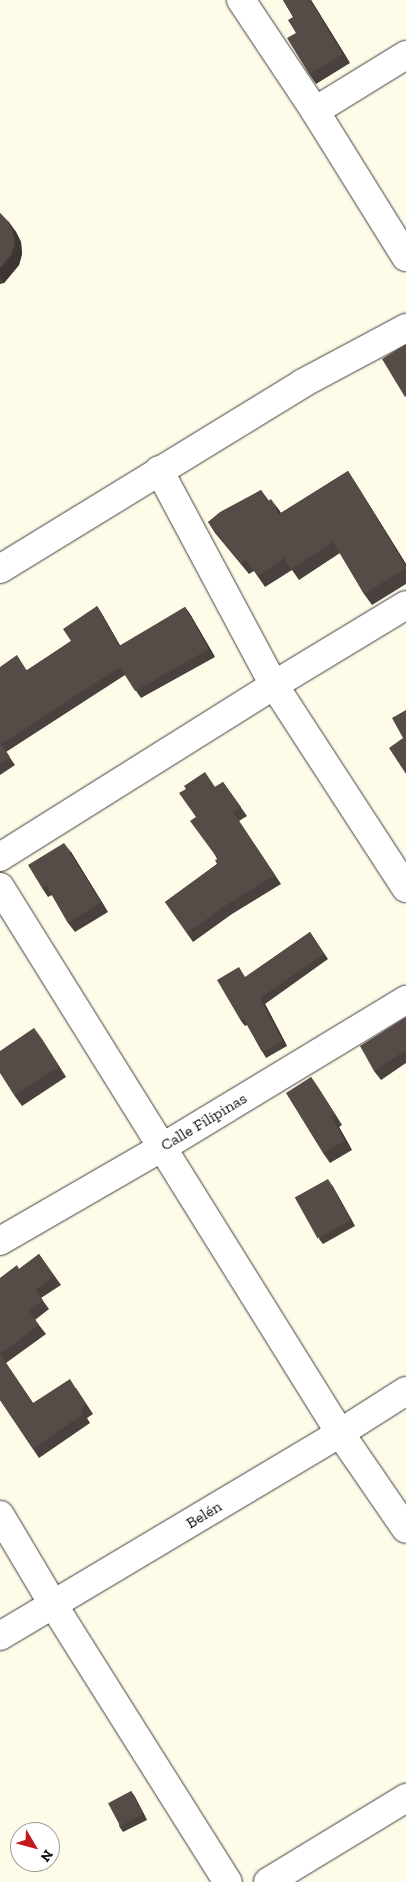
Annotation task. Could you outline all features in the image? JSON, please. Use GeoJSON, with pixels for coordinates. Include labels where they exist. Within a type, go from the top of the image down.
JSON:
{"type":"FeatureCollection","features":[{"type":"Feature","properties":{"kind":"street"},"geometry":{"type":"LineString","coordinates":[[241,0],[315,111],[406,257]]}},
{"type":"Feature","properties":{"kind":"street"},"geometry":{"type":"LineString","coordinates":[[315,111],[406,55]]}},
{"type":"Feature","properties":{"kind":"street"},"geometry":{"type":"LineString","coordinates":[[0,569],[303,383],[406,328]]}},
{"type":"Feature","properties":{"kind":"street"},"geometry":{"type":"LineString","coordinates":[[159,470],[274,685],[406,888]]}},
{"type":"Feature","properties":{"kind":"street"},"geometry":{"type":"LineString","coordinates":[[0,857],[274,685],[406,605]]}},
{"type":"Feature","properties":{"kind":"street"},"geometry":{"type":"LineString","coordinates":[[0,887],[163,1146],[340,1434],[406,1529]]}},
{"type":"Feature","properties":{"kind":"street","name":"Calle Filipinas"},"geometry":{"type":"LineString","coordinates":[[0,1241],[163,1146],[406,1000]]}},
{"type":"Feature","properties":{"kind":"street","name":"Belén"},"geometry":{"type":"LineString","coordinates":[[0,1636],[54,1606],[340,1434],[406,1391]]}},
{"type":"Feature","properties":{"kind":"street"},"geometry":{"type":"LineString","coordinates":[[0,1514],[54,1606],[228,1882]]}},
{"type":"Feature","properties":{"kind":"street"},"geometry":{"type":"LineString","coordinates":[[268,1882],[406,1798]]}},
{"type":"Feature","properties":{"kind":"building"},"geometry":{"type":"Polygon","coordinates":[[[283,0],[310,0],[343,54],[309,74],[287,38],[296,33],[288,20],[293,17],[283,0]]]}},
{"type":"Feature","properties":{"kind":"building"},"geometry":{"type":"Polygon","coordinates":[[[0,213],[9,222],[15,244],[11,255],[0,268],[0,213]]]}},
{"type":"Feature","properties":{"kind":"building"},"geometry":{"type":"Polygon","coordinates":[[[406,344],[406,396],[405,397],[382,359],[406,344]]]}},
{"type":"Feature","properties":{"kind":"building"},"geometry":{"type":"Polygon","coordinates":[[[348,471],[406,566],[406,568],[364,594],[333,542],[291,569],[284,558],[258,576],[246,560],[241,563],[208,522],[220,512],[261,490],[267,502],[271,499],[279,514],[348,471]]]}},
{"type":"Feature","properties":{"kind":"building"},"geometry":{"type":"Polygon","coordinates":[[[97,606],[119,646],[185,607],[209,649],[135,691],[120,667],[1,744],[10,757],[0,764],[0,667],[17,655],[27,671],[71,641],[63,629],[97,606]]]}},
{"type":"Feature","properties":{"kind":"building"},"geometry":{"type":"Polygon","coordinates":[[[406,710],[406,774],[389,748],[403,738],[392,718],[406,710]]]}},
{"type":"Feature","properties":{"kind":"building"},"geometry":{"type":"Polygon","coordinates":[[[205,772],[215,787],[223,782],[241,807],[233,812],[275,875],[226,905],[187,933],[165,902],[217,864],[215,860],[218,859],[190,821],[196,817],[179,793],[186,789],[184,786],[205,772]]]}},
{"type":"Feature","properties":{"kind":"building"},"geometry":{"type":"Polygon","coordinates":[[[64,843],[101,902],[68,923],[46,885],[42,888],[28,865],[64,843]]]}},
{"type":"Feature","properties":{"kind":"building"},"geometry":{"type":"Polygon","coordinates":[[[310,932],[324,954],[260,998],[283,1041],[262,1052],[244,1019],[241,1021],[217,980],[239,967],[245,977],[310,932]]]}},
{"type":"Feature","properties":{"kind":"building"},"geometry":{"type":"Polygon","coordinates":[[[406,1017],[406,1050],[374,1071],[360,1046],[406,1017]]]}},
{"type":"Feature","properties":{"kind":"building"},"geometry":{"type":"Polygon","coordinates":[[[34,1028],[59,1067],[14,1095],[0,1073],[0,1051],[34,1028]]]}},
{"type":"Feature","properties":{"kind":"building"},"geometry":{"type":"Polygon","coordinates":[[[311,1077],[335,1115],[332,1117],[345,1141],[323,1153],[286,1093],[311,1077]]]}},
{"type":"Feature","properties":{"kind":"building"},"geometry":{"type":"Polygon","coordinates":[[[328,1179],[351,1220],[318,1239],[295,1197],[328,1179]]]}},
{"type":"Feature","properties":{"kind":"building"},"geometry":{"type":"Polygon","coordinates":[[[39,1254],[54,1276],[35,1290],[43,1300],[29,1311],[39,1325],[0,1354],[0,1278],[17,1265],[19,1269],[39,1254]]]}},
{"type":"Feature","properties":{"kind":"building"},"geometry":{"type":"Polygon","coordinates":[[[0,1354],[33,1403],[70,1379],[86,1405],[81,1408],[83,1414],[33,1449],[0,1400],[0,1354]]]}},
{"type":"Feature","properties":{"kind":"building"},"geometry":{"type":"Polygon","coordinates":[[[131,1791],[143,1814],[120,1826],[108,1803],[131,1791]]]}}]}
